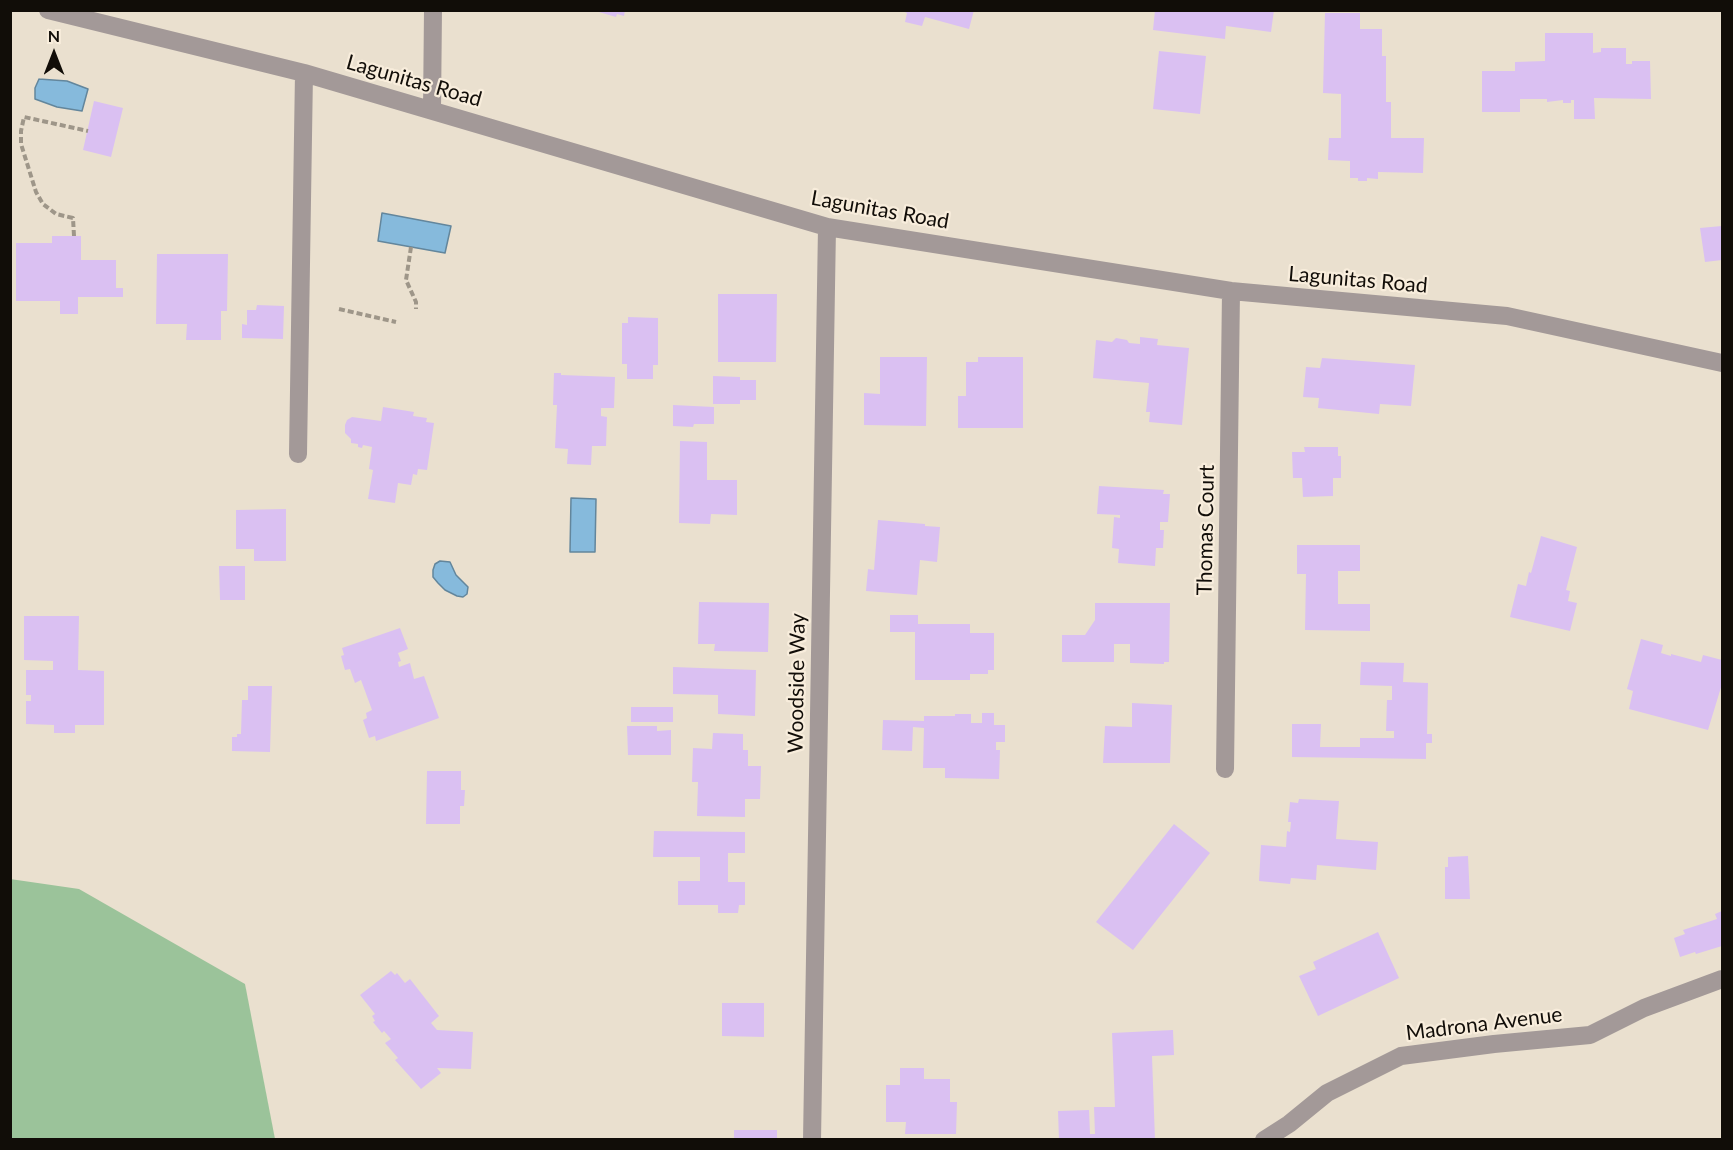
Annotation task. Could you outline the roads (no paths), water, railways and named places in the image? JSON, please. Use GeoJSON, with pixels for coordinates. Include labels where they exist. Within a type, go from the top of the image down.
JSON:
{"type":"FeatureCollection","features":[{"type":"Feature","properties":{"kind":"street","name":"Lagunitas Road"},"geometry":{"type":"LineString","coordinates":[[48,10],[304,73],[827,227],[1231,291],[1507,316],[1722,363]]}},
{"type":"Feature","properties":{"kind":"street"},"geometry":{"type":"LineString","coordinates":[[432,10],[432,110]]}},
{"type":"Feature","properties":{"kind":"street"},"geometry":{"type":"LineString","coordinates":[[298,454],[304,73]]}},
{"type":"Feature","properties":{"kind":"street","name":"Woodside Way"},"geometry":{"type":"LineString","coordinates":[[813,1140],[827,227]]}},
{"type":"Feature","properties":{"kind":"street","name":"Thomas Court"},"geometry":{"type":"LineString","coordinates":[[1225,769],[1231,291]]}},
{"type":"Feature","properties":{"kind":"street","name":"Madrona Avenue"},"geometry":{"type":"LineString","coordinates":[[1264,1140],[1289,1124],[1327,1093],[1401,1056],[1590,1035],[1644,1008],[1722,980]]}},
{"type":"Feature","properties":{"kind":"water"},"geometry":{"type":"Polygon","coordinates":[[[39,79],[67,81],[88,89],[82,111],[57,107],[35,99],[35,88],[39,79]]]}},
{"type":"Feature","properties":{"kind":"water"},"geometry":{"type":"Polygon","coordinates":[[[382,213],[451,226],[445,253],[378,241],[382,213]]]}},
{"type":"Feature","properties":{"kind":"water"},"geometry":{"type":"Polygon","coordinates":[[[571,498],[596,499],[595,552],[570,552],[571,498]]]}},
{"type":"Feature","properties":{"kind":"water"},"geometry":{"type":"Polygon","coordinates":[[[440,561],[450,562],[456,575],[468,587],[467,594],[463,597],[445,590],[433,577],[435,564],[440,561]]]}}]}
